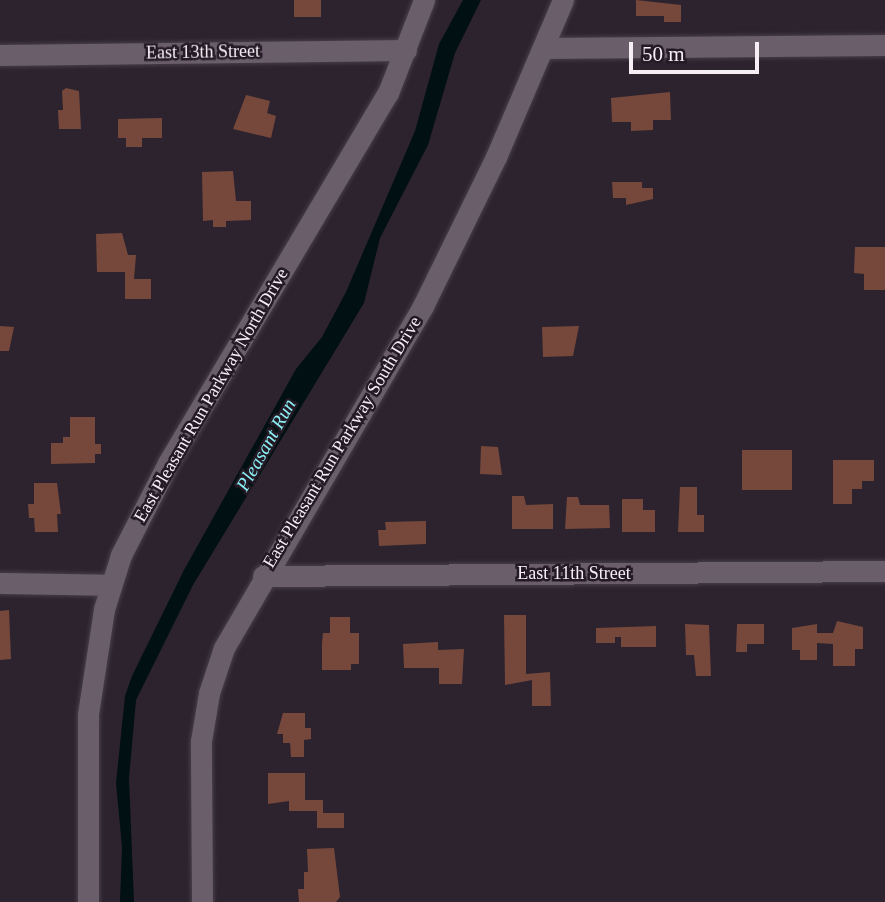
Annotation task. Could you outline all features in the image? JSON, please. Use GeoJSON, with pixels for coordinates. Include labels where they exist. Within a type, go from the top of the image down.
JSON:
{"type":"FeatureCollection","features":[{"type":"Feature","properties":{"kind":"street","name":"East Pleasant Run Parkway North Drive"},"geometry":{"type":"LineString","coordinates":[[88,902],[86,737],[96,650],[111,585],[168,463],[388,93],[424,0]]}},
{"type":"Feature","properties":{"kind":"street","name":"East Pleasant Run Parkway South Drive"},"geometry":{"type":"LineString","coordinates":[[202,902],[200,756],[205,708],[227,640],[423,306],[544,48],[563,0]]}},
{"type":"Feature","properties":{"kind":"street"},"geometry":{"type":"LineString","coordinates":[[544,48],[885,45]]}},
{"type":"Feature","properties":{"kind":"street","name":"East 13th Street"},"geometry":{"type":"LineString","coordinates":[[0,55],[406,50]]}},
{"type":"Feature","properties":{"kind":"street","name":"East 11th Street"},"geometry":{"type":"LineString","coordinates":[[263,576],[885,571]]}},
{"type":"Feature","properties":{"kind":"street"},"geometry":{"type":"LineString","coordinates":[[0,583],[111,585]]}},
{"type":"Feature","properties":{"kind":"water","name":"Pleasant Run"},"geometry":{"type":"Polygon","coordinates":[[[463,0],[481,0],[455,53],[428,145],[380,238],[364,303],[193,585],[136,700],[129,778],[134,902],[120,902],[122,847],[116,783],[125,696],[132,676],[184,570],[296,369],[322,337],[346,292],[415,131],[439,44],[463,0]]]}},
{"type":"Feature","properties":{"kind":"building"},"geometry":{"type":"Polygon","coordinates":[[[294,0],[321,0],[321,17],[294,17],[294,0]]]}},
{"type":"Feature","properties":{"kind":"building"},"geometry":{"type":"Polygon","coordinates":[[[636,0],[681,5],[681,22],[664,22],[664,16],[636,16],[636,0]]]}},
{"type":"Feature","properties":{"kind":"building"},"geometry":{"type":"Polygon","coordinates":[[[66,88],[79,91],[81,129],[59,129],[58,110],[63,110],[62,91],[66,88]]]}},
{"type":"Feature","properties":{"kind":"building"},"geometry":{"type":"Polygon","coordinates":[[[670,92],[671,120],[653,120],[653,130],[631,131],[631,122],[612,122],[611,98],[670,92]]]}},
{"type":"Feature","properties":{"kind":"building"},"geometry":{"type":"Polygon","coordinates":[[[246,95],[270,101],[267,113],[276,116],[271,138],[233,129],[246,95]]]}},
{"type":"Feature","properties":{"kind":"building"},"geometry":{"type":"Polygon","coordinates":[[[162,118],[162,138],[142,138],[142,147],[126,147],[126,138],[118,138],[118,119],[162,118]]]}},
{"type":"Feature","properties":{"kind":"building"},"geometry":{"type":"Polygon","coordinates":[[[233,171],[236,201],[251,201],[251,220],[226,221],[226,227],[213,227],[213,220],[203,221],[202,172],[233,171]]]}},
{"type":"Feature","properties":{"kind":"building"},"geometry":{"type":"Polygon","coordinates":[[[612,182],[642,182],[642,188],[653,188],[653,199],[626,205],[626,198],[613,198],[612,182]]]}},
{"type":"Feature","properties":{"kind":"building"},"geometry":{"type":"Polygon","coordinates":[[[122,233],[128,255],[136,255],[134,279],[151,279],[151,299],[125,299],[125,272],[97,272],[96,234],[122,233]]]}},
{"type":"Feature","properties":{"kind":"building"},"geometry":{"type":"Polygon","coordinates":[[[855,247],[885,247],[885,290],[864,290],[864,274],[854,273],[855,247]]]}},
{"type":"Feature","properties":{"kind":"building"},"geometry":{"type":"Polygon","coordinates":[[[0,326],[14,327],[9,351],[0,351],[0,326]]]}},
{"type":"Feature","properties":{"kind":"building"},"geometry":{"type":"Polygon","coordinates":[[[579,326],[573,356],[543,357],[542,327],[579,326]]]}},
{"type":"Feature","properties":{"kind":"building"},"geometry":{"type":"Polygon","coordinates":[[[70,417],[95,417],[95,444],[101,444],[101,454],[95,454],[95,463],[51,464],[51,443],[63,443],[63,437],[70,437],[70,417]]]}},
{"type":"Feature","properties":{"kind":"building"},"geometry":{"type":"Polygon","coordinates":[[[481,446],[498,447],[502,475],[480,474],[481,446]]]}},
{"type":"Feature","properties":{"kind":"building"},"geometry":{"type":"Polygon","coordinates":[[[742,450],[792,450],[792,490],[742,490],[742,450]]]}},
{"type":"Feature","properties":{"kind":"building"},"geometry":{"type":"Polygon","coordinates":[[[833,460],[874,460],[874,481],[862,481],[862,489],[852,489],[852,504],[833,504],[833,460]]]}},
{"type":"Feature","properties":{"kind":"building"},"geometry":{"type":"Polygon","coordinates":[[[34,483],[57,483],[61,514],[57,514],[58,532],[35,532],[34,518],[29,518],[28,504],[34,504],[34,483]]]}},
{"type":"Feature","properties":{"kind":"building"},"geometry":{"type":"Polygon","coordinates":[[[680,487],[697,487],[697,515],[704,515],[704,532],[678,532],[680,487]]]}},
{"type":"Feature","properties":{"kind":"building"},"geometry":{"type":"Polygon","coordinates":[[[512,496],[524,496],[526,505],[553,504],[553,529],[512,529],[512,496]]]}},
{"type":"Feature","properties":{"kind":"building"},"geometry":{"type":"Polygon","coordinates":[[[567,497],[578,497],[580,505],[609,505],[610,528],[565,529],[567,497]]]}},
{"type":"Feature","properties":{"kind":"building"},"geometry":{"type":"Polygon","coordinates":[[[622,499],[643,499],[643,510],[655,510],[655,532],[622,532],[622,499]]]}},
{"type":"Feature","properties":{"kind":"building"},"geometry":{"type":"Polygon","coordinates":[[[426,521],[426,544],[379,546],[378,530],[386,530],[385,522],[426,521]]]}},
{"type":"Feature","properties":{"kind":"building"},"geometry":{"type":"Polygon","coordinates":[[[9,610],[11,659],[0,660],[0,611],[9,610]]]}},
{"type":"Feature","properties":{"kind":"building"},"geometry":{"type":"Polygon","coordinates":[[[504,615],[526,615],[526,674],[550,672],[551,706],[532,706],[532,680],[505,685],[504,615]]]}},
{"type":"Feature","properties":{"kind":"building"},"geometry":{"type":"Polygon","coordinates":[[[330,617],[350,617],[350,633],[359,633],[359,664],[351,664],[351,670],[322,670],[323,633],[330,633],[330,617]]]}},
{"type":"Feature","properties":{"kind":"building"},"geometry":{"type":"Polygon","coordinates":[[[837,621],[863,627],[863,649],[855,649],[855,666],[833,666],[833,644],[817,643],[817,660],[800,660],[800,650],[792,650],[792,628],[817,624],[817,633],[833,633],[837,621]]]}},
{"type":"Feature","properties":{"kind":"building"},"geometry":{"type":"Polygon","coordinates":[[[685,624],[709,625],[711,676],[696,676],[694,655],[686,655],[685,624]]]}},
{"type":"Feature","properties":{"kind":"building"},"geometry":{"type":"Polygon","coordinates":[[[737,624],[764,624],[764,644],[747,644],[747,652],[736,652],[737,624]]]}},
{"type":"Feature","properties":{"kind":"building"},"geometry":{"type":"Polygon","coordinates":[[[656,626],[656,647],[621,647],[621,637],[615,637],[615,643],[596,643],[596,628],[656,626]]]}},
{"type":"Feature","properties":{"kind":"building"},"geometry":{"type":"Polygon","coordinates":[[[438,642],[438,650],[464,649],[462,684],[439,684],[439,668],[404,668],[403,644],[438,642]]]}},
{"type":"Feature","properties":{"kind":"building"},"geometry":{"type":"Polygon","coordinates":[[[283,713],[305,713],[305,728],[311,728],[311,739],[304,740],[304,757],[291,757],[290,743],[283,743],[283,734],[277,734],[283,713]]]}},
{"type":"Feature","properties":{"kind":"building"},"geometry":{"type":"Polygon","coordinates":[[[268,773],[305,773],[305,800],[323,800],[323,813],[344,813],[344,828],[317,828],[317,811],[289,811],[289,801],[268,804],[268,773]]]}},
{"type":"Feature","properties":{"kind":"building"},"geometry":{"type":"Polygon","coordinates":[[[334,848],[340,897],[336,902],[299,902],[298,889],[304,889],[304,872],[308,872],[307,849],[334,848]]]}}]}
